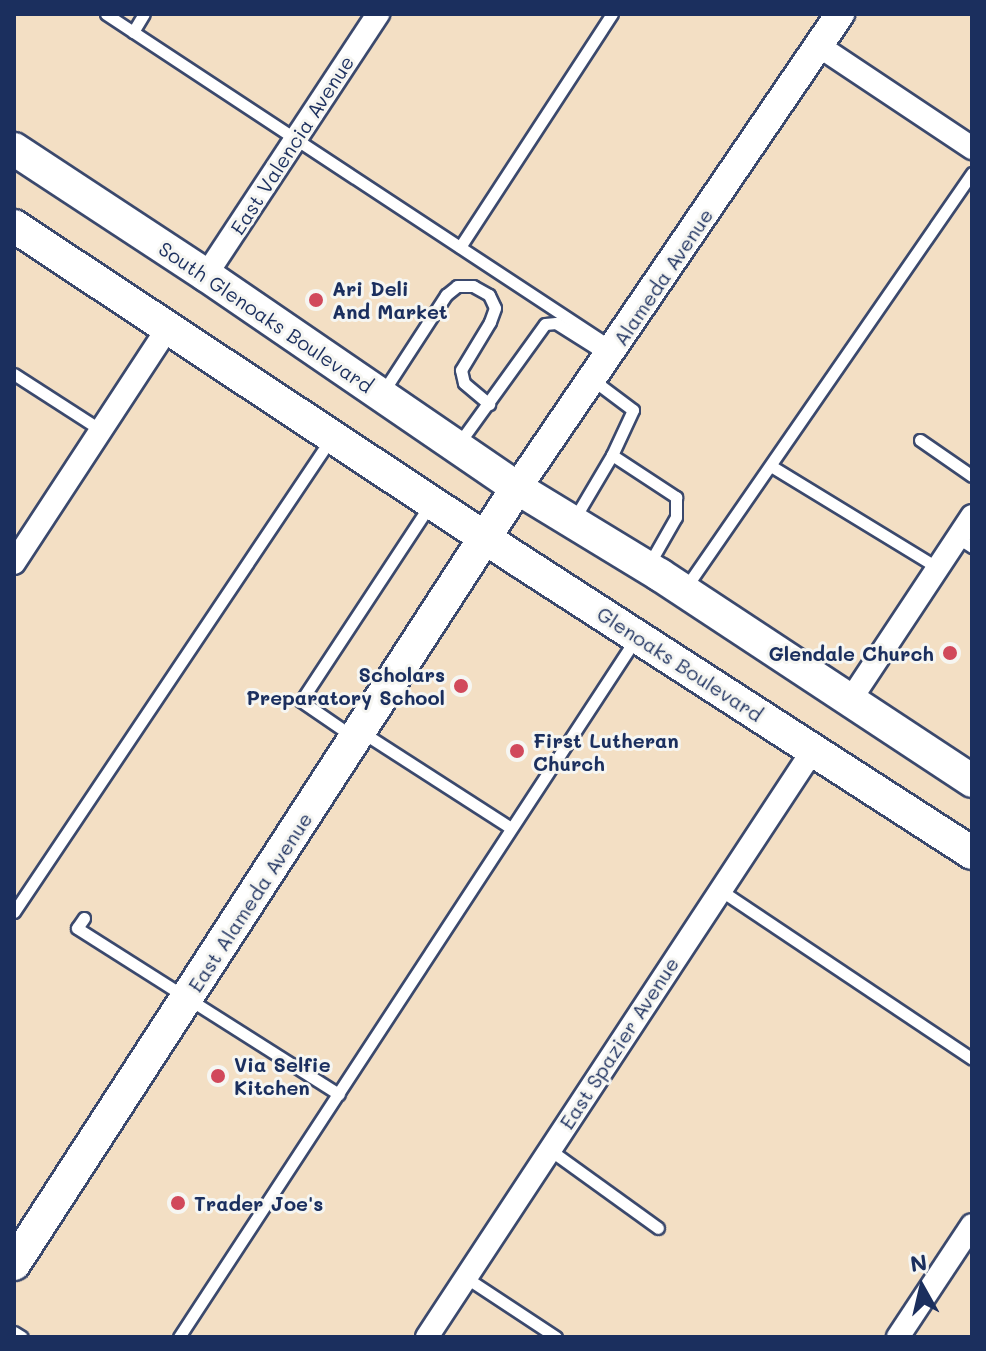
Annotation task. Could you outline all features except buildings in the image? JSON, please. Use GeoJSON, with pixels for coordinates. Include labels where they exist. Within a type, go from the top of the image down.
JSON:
{"type":"FeatureCollection","features":[{"type":"Feature","properties":{"kind":"main road","name":"South Glenoaks Boulevard"},"geometry":{"type":"LineString","coordinates":[[14,149],[206,275],[517,488]]}},
{"type":"Feature","properties":{"kind":"main road"},"geometry":{"type":"LineString","coordinates":[[14,226],[331,438]]}},
{"type":"Feature","properties":{"kind":"main road","name":"Glenoaks Boulevard"},"geometry":{"type":"LineString","coordinates":[[331,438],[972,853]]}},
{"type":"Feature","properties":{"kind":"main road"},"geometry":{"type":"LineString","coordinates":[[517,488],[684,590],[972,781]]}},
{"type":"Feature","properties":{"kind":"main road","name":"Alameda Avenue"},"geometry":{"type":"LineString","coordinates":[[486,539],[517,488]]}},
{"type":"Feature","properties":{"kind":"main road","name":"East Alameda Avenue"},"geometry":{"type":"LineString","coordinates":[[14,1264],[486,539]]}},
{"type":"Feature","properties":{"kind":"street","name":"East Valencia Avenue"},"geometry":{"type":"LineString","coordinates":[[206,275],[378,14]]}},
{"type":"Feature","properties":{"kind":"street","name":"Alameda Avenue"},"geometry":{"type":"LineString","coordinates":[[517,488],[612,353],[840,14]]}},
{"type":"Feature","properties":{"kind":"street"},"geometry":{"type":"LineString","coordinates":[[819,46],[972,148]]}},
{"type":"Feature","properties":{"kind":"street"},"geometry":{"type":"LineString","coordinates":[[14,563],[167,329]]}},
{"type":"Feature","properties":{"kind":"street"},"geometry":{"type":"LineString","coordinates":[[849,702],[938,568],[965,542],[972,516]]}},
{"type":"Feature","properties":{"kind":"street","name":"East Spazier Avenue"},"geometry":{"type":"LineString","coordinates":[[427,1337],[813,750]]}},
{"type":"Feature","properties":{"kind":"street"},"geometry":{"type":"LineString","coordinates":[[898,1337],[972,1225]]}},
{"type":"Feature","properties":{"kind":"lane"},"geometry":{"type":"LineString","coordinates":[[106,14],[463,249],[612,353]]}},
{"type":"Feature","properties":{"kind":"lane"},"geometry":{"type":"LineString","coordinates":[[133,32],[144,14]]}},
{"type":"Feature","properties":{"kind":"lane"},"geometry":{"type":"LineString","coordinates":[[463,249],[612,14]]}},
{"type":"Feature","properties":{"kind":"lane"},"geometry":{"type":"LineString","coordinates":[[684,590],[972,173]]}},
{"type":"Feature","properties":{"kind":"lane"},"geometry":{"type":"LineString","coordinates":[[381,395],[446,295],[457,286],[473,286],[489,295],[495,308],[461,370],[464,383],[489,404]]}},
{"type":"Feature","properties":{"kind":"lane"},"geometry":{"type":"LineString","coordinates":[[456,446],[545,324],[556,323],[612,353]]}},
{"type":"Feature","properties":{"kind":"lane"},"geometry":{"type":"LineString","coordinates":[[14,374],[101,430]]}},
{"type":"Feature","properties":{"kind":"lane"},"geometry":{"type":"LineString","coordinates":[[572,522],[612,455],[633,410],[593,380]]}},
{"type":"Feature","properties":{"kind":"lane"},"geometry":{"type":"LineString","coordinates":[[14,912],[331,438]]}},
{"type":"Feature","properties":{"kind":"lane"},"geometry":{"type":"LineString","coordinates":[[920,440],[972,476]]}},
{"type":"Feature","properties":{"kind":"lane"},"geometry":{"type":"LineString","coordinates":[[612,455],[676,497],[676,517],[648,567]]}},
{"type":"Feature","properties":{"kind":"lane"},"geometry":{"type":"LineString","coordinates":[[771,466],[938,568]]}},
{"type":"Feature","properties":{"kind":"lane"},"geometry":{"type":"LineString","coordinates":[[431,503],[301,701],[511,828]]}},
{"type":"Feature","properties":{"kind":"lane"},"geometry":{"type":"LineString","coordinates":[[179,1337],[637,637]]}},
{"type":"Feature","properties":{"kind":"lane"},"geometry":{"type":"LineString","coordinates":[[720,889],[972,1059]]}},
{"type":"Feature","properties":{"kind":"lane"},"geometry":{"type":"LineString","coordinates":[[84,918],[77,928],[186,1000],[339,1094]]}},
{"type":"Feature","properties":{"kind":"lane"},"geometry":{"type":"LineString","coordinates":[[550,1150],[658,1228]]}},
{"type":"Feature","properties":{"kind":"lane"},"geometry":{"type":"LineString","coordinates":[[465,1277],[556,1337]]}},
{"type":"Feature","properties":{"kind":"lane"},"geometry":{"type":"LineString","coordinates":[[14,1332],[22,1337]]}},
{"type":"Feature","properties":{"kind":"place","name":"Ari Deli And Market"},"geometry":{"type":"Point","coordinates":[316,300]}},
{"type":"Feature","properties":{"kind":"place","name":"Glendale Church"},"geometry":{"type":"Point","coordinates":[950,653]}},
{"type":"Feature","properties":{"kind":"place","name":"Scholars Preparatory School"},"geometry":{"type":"Point","coordinates":[461,686]}},
{"type":"Feature","properties":{"kind":"place","name":"First Lutheran Church"},"geometry":{"type":"Point","coordinates":[517,751]}},
{"type":"Feature","properties":{"kind":"place","name":"Via Selfie Kitchen"},"geometry":{"type":"Point","coordinates":[218,1076]}},
{"type":"Feature","properties":{"kind":"place","name":"Trader Joe's"},"geometry":{"type":"Point","coordinates":[178,1203]}}]}
